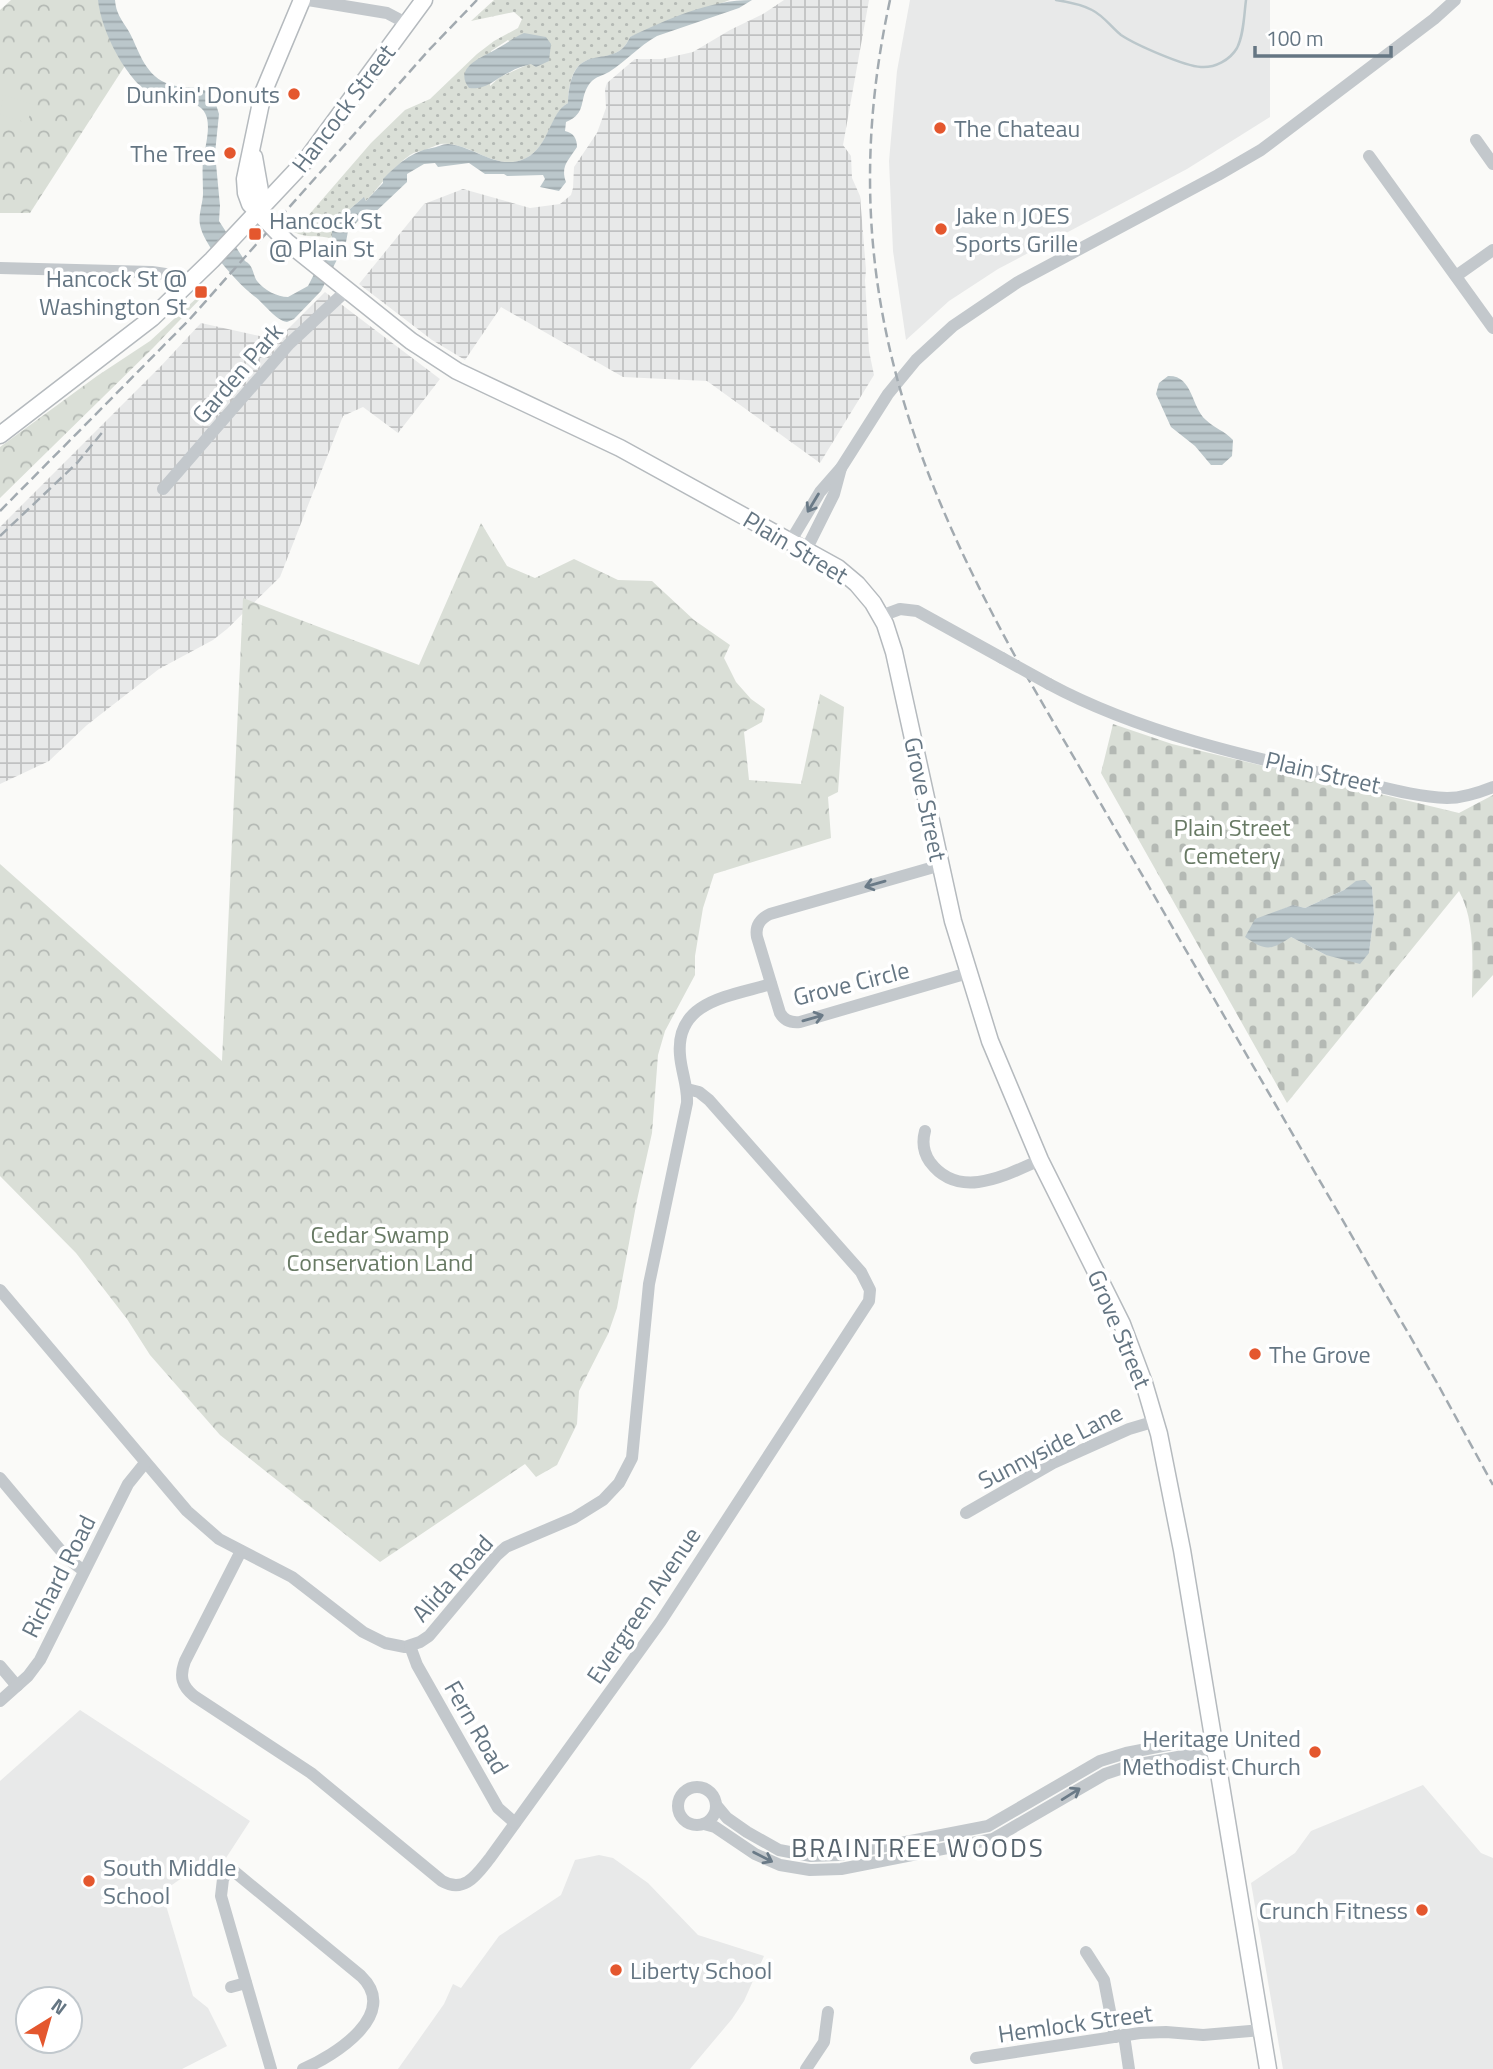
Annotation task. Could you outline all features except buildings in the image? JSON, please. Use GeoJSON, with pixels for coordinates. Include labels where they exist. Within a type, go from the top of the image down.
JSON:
{"type":"FeatureCollection","features":[{"type":"Feature","properties":{"kind":"main road"},"geometry":{"type":"LineString","coordinates":[[258,213],[260,191],[252,147],[265,89],[302,0]]}},
{"type":"Feature","properties":{"kind":"main road","name":"Hancock Street"},"geometry":{"type":"LineString","coordinates":[[187,286],[307,159],[424,0]]}},
{"type":"Feature","properties":{"kind":"main road","name":"Plain Street"},"geometry":{"type":"LineString","coordinates":[[258,213],[280,235],[411,341],[457,371],[620,448],[806,550],[851,578],[868,596],[881,616]]}},
{"type":"Feature","properties":{"kind":"main road"},"geometry":{"type":"LineString","coordinates":[[0,435],[152,318],[187,286]]}},
{"type":"Feature","properties":{"kind":"main road","name":"Grove Street"},"geometry":{"type":"LineString","coordinates":[[881,616],[894,652],[941,866],[968,973],[999,1065],[1040,1160],[1118,1316],[1156,1421],[1173,1500],[1269,2069]]}},
{"type":"Feature","properties":{"kind":"street"},"geometry":{"type":"LineString","coordinates":[[308,0],[387,13],[406,23]]}},
{"type":"Feature","properties":{"kind":"street"},"geometry":{"type":"LineString","coordinates":[[790,542],[820,492],[841,468],[887,394],[943,334],[972,311],[1018,282],[1218,175],[1261,149],[1434,19],[1455,0]]}},
{"type":"Feature","properties":{"kind":"street"},"geometry":{"type":"LineString","coordinates":[[1476,140],[1493,164]]}},
{"type":"Feature","properties":{"kind":"street"},"geometry":{"type":"LineString","coordinates":[[1369,156],[1493,328]]}},
{"type":"Feature","properties":{"kind":"street"},"geometry":{"type":"LineString","coordinates":[[1456,276],[1493,250]]}},
{"type":"Feature","properties":{"kind":"street"},"geometry":{"type":"LineString","coordinates":[[0,268],[152,272],[172,275],[187,286]]}},
{"type":"Feature","properties":{"kind":"street","name":"Garden Park"},"geometry":{"type":"LineString","coordinates":[[163,489],[295,337],[347,290]]}},
{"type":"Feature","properties":{"kind":"street"},"geometry":{"type":"LineString","coordinates":[[806,550],[834,494],[841,468]]}},
{"type":"Feature","properties":{"kind":"street","name":"Plain Street"},"geometry":{"type":"LineString","coordinates":[[881,616],[900,609],[917,611],[1082,701],[1198,741],[1303,769],[1439,797],[1463,796],[1493,787]]}},
{"type":"Feature","properties":{"kind":"street","name":"Grove Circle"},"geometry":{"type":"LineString","coordinates":[[941,866],[766,916],[756,929],[782,1017],[796,1023],[968,973]]}},
{"type":"Feature","properties":{"kind":"street"},"geometry":{"type":"LineString","coordinates":[[687,1089],[679,1051],[681,1034],[687,1020],[704,1005],[771,984]]}},
{"type":"Feature","properties":{"kind":"street","name":"Alida Road"},"geometry":{"type":"LineString","coordinates":[[0,1290],[194,1519],[212,1534],[292,1577],[373,1638],[396,1646],[410,1646],[420,1643],[433,1632],[501,1551],[574,1518],[596,1505],[615,1489],[627,1471],[634,1445],[649,1284],[686,1109],[687,1089]]}},
{"type":"Feature","properties":{"kind":"street","name":"Evergreen Avenue"},"geometry":{"type":"LineString","coordinates":[[241,1551],[183,1667],[182,1681],[186,1689],[311,1773],[450,1885],[463,1885],[472,1880],[661,1621],[859,1318],[870,1296],[869,1284],[861,1272],[716,1107],[699,1092],[687,1089]]}},
{"type":"Feature","properties":{"kind":"street"},"geometry":{"type":"LineString","coordinates":[[925,1131],[923,1145],[930,1161],[943,1174],[962,1182],[990,1181],[1040,1160]]}},
{"type":"Feature","properties":{"kind":"street","name":"Sunnyside Lane"},"geometry":{"type":"LineString","coordinates":[[966,1513],[1053,1463],[1129,1429],[1156,1421]]}},
{"type":"Feature","properties":{"kind":"street","name":"Richard Road"},"geometry":{"type":"LineString","coordinates":[[0,1701],[40,1660],[128,1483],[145,1462]]}},
{"type":"Feature","properties":{"kind":"street"},"geometry":{"type":"LineString","coordinates":[[0,1478],[67,1558],[84,1571]]}},
{"type":"Feature","properties":{"kind":"street","name":"Fern Road"},"geometry":{"type":"LineString","coordinates":[[410,1646],[417,1665],[498,1808],[515,1823]]}},
{"type":"Feature","properties":{"kind":"street"},"geometry":{"type":"LineString","coordinates":[[0,1666],[17,1686]]}},
{"type":"Feature","properties":{"kind":"street"},"geometry":{"type":"LineString","coordinates":[[1215,1743],[1111,1772],[993,1839],[834,1870],[795,1868],[761,1858],[719,1829],[704,1824],[692,1824],[683,1819],[678,1807],[681,1794],[693,1787],[704,1787],[712,1793],[717,1806],[727,1818],[768,1845],[790,1853],[825,1856],[988,1826],[1106,1758],[1215,1743]]}},
{"type":"Feature","properties":{"kind":"street"},"geometry":{"type":"LineString","coordinates":[[1039,1797],[1047,1809]]}},
{"type":"Feature","properties":{"kind":"street"},"geometry":{"type":"LineString","coordinates":[[704,1824],[714,1816],[717,1806]]}},
{"type":"Feature","properties":{"kind":"street"},"geometry":{"type":"LineString","coordinates":[[907,1842],[909,1856]]}},
{"type":"Feature","properties":{"kind":"street"},"geometry":{"type":"LineString","coordinates":[[271,2069],[220,1892],[222,1879],[230,1868],[361,1976],[371,1989],[371,2012],[361,2029],[338,2051],[303,2069]]}},
{"type":"Feature","properties":{"kind":"street"},"geometry":{"type":"LineString","coordinates":[[1086,1952],[1104,1980],[1129,2069]]}},
{"type":"Feature","properties":{"kind":"street"},"geometry":{"type":"LineString","coordinates":[[231,1987],[246,1983]]}},
{"type":"Feature","properties":{"kind":"street"},"geometry":{"type":"LineString","coordinates":[[806,2069],[824,2042],[828,2012]]}},
{"type":"Feature","properties":{"kind":"street","name":"Hemlock Street"},"geometry":{"type":"LineString","coordinates":[[976,2058],[1119,2036],[1166,2032],[1212,2035],[1262,2030]]}},
{"type":"Feature","properties":{"kind":"shaded area"},"geometry":{"type":"Polygon","coordinates":[[[98,0],[115,0],[119,16],[142,60],[158,79],[172,85],[202,89],[213,95],[219,114],[215,153],[219,221],[260,284],[275,294],[288,297],[308,286],[332,239],[336,221],[364,197],[366,201],[383,183],[383,179],[411,155],[448,144],[506,162],[526,158],[540,146],[557,114],[568,103],[571,82],[577,68],[585,61],[614,54],[623,48],[630,37],[689,12],[720,3],[752,0],[739,8],[657,36],[609,72],[592,81],[586,89],[580,110],[566,122],[565,131],[574,137],[577,147],[566,163],[566,182],[559,191],[540,187],[545,179],[543,175],[485,174],[469,163],[438,167],[435,163],[424,164],[407,174],[407,182],[369,218],[362,217],[348,231],[346,242],[321,291],[294,319],[287,322],[274,315],[239,282],[222,264],[203,234],[200,217],[208,128],[204,111],[192,104],[156,98],[135,81],[110,41],[98,0]]]}},
{"type":"Feature","properties":{"kind":"shaded area"},"geometry":{"type":"Polygon","coordinates":[[[784,0],[869,0],[843,145],[851,156],[852,178],[860,196],[869,351],[874,375],[820,463],[707,381],[623,377],[501,307],[465,360],[432,340],[359,284],[424,204],[463,189],[530,208],[560,204],[571,195],[574,167],[597,133],[606,108],[607,83],[635,59],[662,59],[693,52],[784,0]]]}},
{"type":"Feature","properties":{"kind":"shaded area"},"geometry":{"type":"Polygon","coordinates":[[[910,0],[1270,0],[1270,117],[1187,169],[998,269],[949,301],[906,340],[893,251],[889,161],[897,71],[910,0]]]}},
{"type":"Feature","properties":{"kind":"shaded area"},"geometry":{"type":"Polygon","coordinates":[[[524,33],[546,37],[551,44],[549,61],[536,67],[531,64],[520,67],[486,86],[469,88],[465,74],[473,63],[524,33]]]}},
{"type":"Feature","properties":{"kind":"shaded area"},"geometry":{"type":"Polygon","coordinates":[[[325,292],[440,379],[398,433],[363,407],[343,416],[280,577],[227,629],[213,640],[159,669],[87,725],[49,761],[0,784],[0,527],[201,323],[277,340],[325,292]]]}},
{"type":"Feature","properties":{"kind":"shaded area"},"geometry":{"type":"Polygon","coordinates":[[[1168,376],[1182,381],[1201,414],[1233,440],[1232,456],[1222,465],[1211,465],[1195,446],[1171,427],[1156,394],[1159,383],[1168,376]]]}},
{"type":"Feature","properties":{"kind":"shaded area"},"geometry":{"type":"Polygon","coordinates":[[[1365,880],[1372,887],[1374,914],[1369,953],[1360,964],[1326,955],[1291,937],[1268,948],[1245,937],[1255,919],[1293,905],[1305,908],[1344,890],[1356,881],[1365,880]]]}},
{"type":"Feature","properties":{"kind":"shaded area","name":"South Middle School"},"geometry":{"type":"Polygon","coordinates":[[[80,1710],[250,1821],[224,1861],[193,1870],[162,1892],[193,1996],[208,2008],[227,2046],[182,2069],[0,2069],[0,1781],[80,1710]]]}},
{"type":"Feature","properties":{"kind":"shaded area"},"geometry":{"type":"Polygon","coordinates":[[[1423,1785],[1481,1853],[1493,1858],[1493,2069],[1283,2069],[1251,1883],[1295,1853],[1311,1831],[1423,1785]]]}},
{"type":"Feature","properties":{"kind":"shaded area","name":"Liberty School"},"geometry":{"type":"Polygon","coordinates":[[[599,1855],[613,1858],[648,1883],[698,1935],[764,1956],[744,2001],[690,2069],[398,2069],[444,2004],[453,1984],[461,1988],[499,1936],[561,1895],[575,1860],[599,1855]]]}},
{"type":"Feature","properties":{"kind":"green space"},"geometry":{"type":"Polygon","coordinates":[[[11,0],[107,0],[128,61],[30,213],[0,213],[0,10],[11,0]]]}},
{"type":"Feature","properties":{"kind":"green space"},"geometry":{"type":"Polygon","coordinates":[[[494,0],[730,0],[630,37],[623,48],[614,54],[584,62],[571,82],[568,103],[558,113],[541,145],[528,157],[506,162],[452,144],[437,145],[414,153],[404,160],[366,201],[364,197],[336,221],[332,239],[294,232],[371,143],[405,110],[430,99],[477,54],[518,28],[522,19],[514,12],[471,21],[494,0]],[[508,40],[491,51],[490,86],[500,77],[531,63],[536,67],[508,40]]]}},
{"type":"Feature","properties":{"kind":"green space"},"geometry":{"type":"Polygon","coordinates":[[[3,95],[33,105],[27,123],[0,114],[3,95]]]}},
{"type":"Feature","properties":{"kind":"green space"},"geometry":{"type":"Polygon","coordinates":[[[200,295],[202,297],[153,348],[0,498],[0,447],[150,341],[200,295]]]}},
{"type":"Feature","properties":{"kind":"green space","name":"Cedar Swamp Conservation Land"},"geometry":{"type":"Polygon","coordinates":[[[481,523],[507,566],[535,578],[574,559],[618,580],[652,581],[694,620],[730,645],[724,658],[736,682],[751,699],[765,709],[762,722],[744,732],[749,780],[801,784],[820,694],[844,707],[838,792],[828,797],[831,838],[714,874],[703,908],[695,956],[695,975],[665,1031],[658,1055],[652,1133],[617,1308],[608,1334],[579,1391],[577,1424],[557,1465],[536,1477],[525,1464],[380,1562],[220,1435],[150,1355],[127,1319],[76,1253],[0,1176],[0,864],[222,1061],[243,598],[419,665],[481,523]]]}},
{"type":"Feature","properties":{"kind":"green space","name":"Plain Street Cemetery"},"geometry":{"type":"Polygon","coordinates":[[[1113,724],[1172,744],[1459,813],[1493,795],[1493,975],[1472,998],[1471,929],[1459,891],[1287,1103],[1101,773],[1113,724]],[[1357,881],[1305,908],[1293,905],[1276,912],[1291,937],[1326,955],[1369,953],[1374,914],[1372,887],[1357,881]]]}},
{"type":"Feature","properties":{"kind":"waterway"},"geometry":{"type":"LineString","coordinates":[[1056,0],[1088,8],[1128,39],[1172,59],[1201,67],[1222,62],[1237,48],[1246,0]]}},
{"type":"Feature","properties":{"kind":"railway"},"geometry":{"type":"LineString","coordinates":[[0,511],[189,320],[429,50],[477,0]]}},
{"type":"Feature","properties":{"kind":"railway"},"geometry":{"type":"LineString","coordinates":[[890,0],[875,90],[870,177],[874,259],[888,340],[909,418],[938,497],[973,576],[1015,656],[1436,1381],[1493,1485]]}},
{"type":"Feature","properties":{"kind":"railway"},"geometry":{"type":"LineString","coordinates":[[0,536],[77,463],[105,429]]}},
{"type":"Feature","properties":{"kind":"place","name":"Dunkin' Donuts"},"geometry":{"type":"Point","coordinates":[294,94]}},
{"type":"Feature","properties":{"kind":"place","name":"The Chateau"},"geometry":{"type":"Point","coordinates":[940,128]}},
{"type":"Feature","properties":{"kind":"place","name":"The Tree"},"geometry":{"type":"Point","coordinates":[230,153]}},
{"type":"Feature","properties":{"kind":"place","name":"Jake n JOES Sports Grille"},"geometry":{"type":"Point","coordinates":[941,229]}},
{"type":"Feature","properties":{"kind":"place","name":"Hancock St @ Plain St"},"geometry":{"type":"Point","coordinates":[255,234]}},
{"type":"Feature","properties":{"kind":"place","name":"Hancock St @ Washington St"},"geometry":{"type":"Point","coordinates":[201,292]}},
{"type":"Feature","properties":{"kind":"place","name":"The Grove"},"geometry":{"type":"Point","coordinates":[1255,1354]}},
{"type":"Feature","properties":{"kind":"place","name":"Heritage United Methodist Church"},"geometry":{"type":"Point","coordinates":[1315,1752]}},
{"type":"Feature","properties":{"kind":"place","name":"South Middle School"},"geometry":{"type":"Point","coordinates":[89,1881]}},
{"type":"Feature","properties":{"kind":"place","name":"Crunch Fitness"},"geometry":{"type":"Point","coordinates":[1422,1910]}},
{"type":"Feature","properties":{"kind":"place","name":"Liberty School"},"geometry":{"type":"Point","coordinates":[616,1970]}},
{"type":"Feature","properties":{"kind":"district","name":"BRAINTREE WOODS"},"geometry":{"type":"Point","coordinates":[918,1847]}}]}
